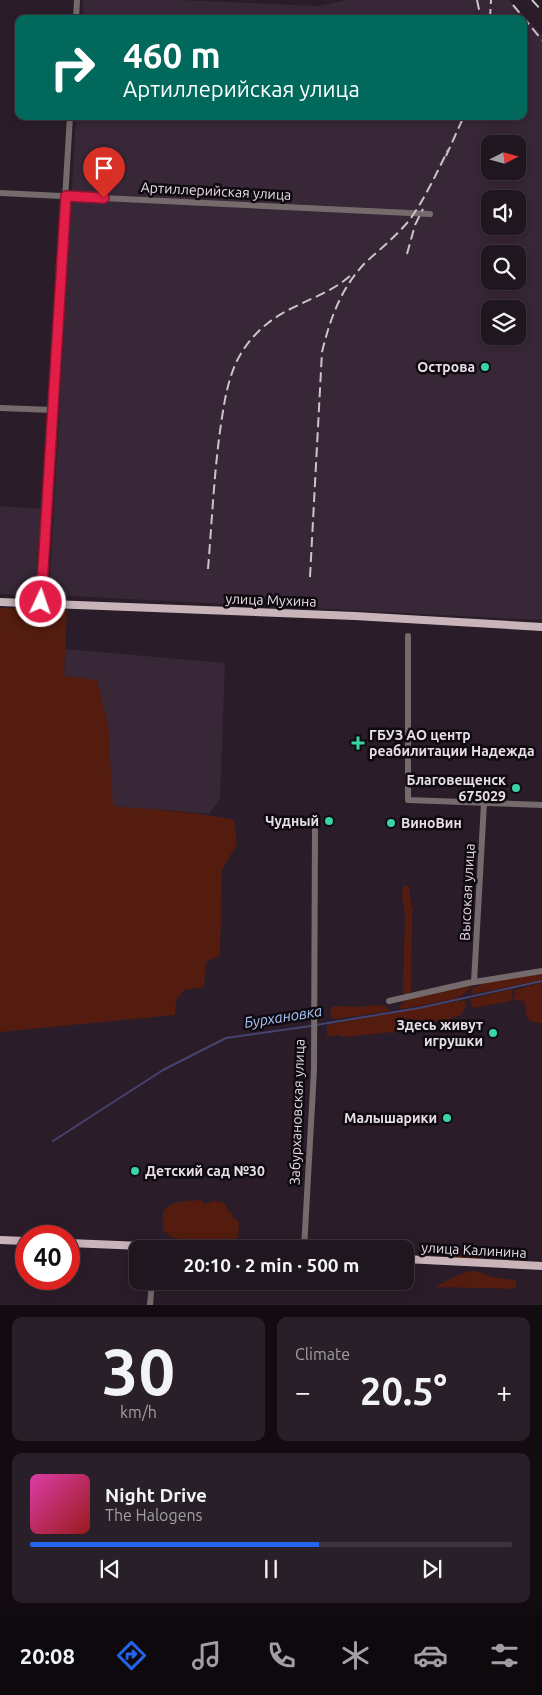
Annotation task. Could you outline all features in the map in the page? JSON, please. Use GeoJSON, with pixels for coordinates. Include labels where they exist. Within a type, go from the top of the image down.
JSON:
{"type":"FeatureCollection","features":[{"type":"Feature","properties":{"kind":"main road","name":"улица Мухина"},"geometry":{"type":"LineString","coordinates":[[0,602],[41,602],[355,616],[542,627]]}},
{"type":"Feature","properties":{"kind":"main road"},"geometry":{"type":"LineString","coordinates":[[0,1240],[15,1241]]}},
{"type":"Feature","properties":{"kind":"main road"},"geometry":{"type":"LineString","coordinates":[[80,1244],[129,1246]]}},
{"type":"Feature","properties":{"kind":"main road","name":"улица Калинина"},"geometry":{"type":"LineString","coordinates":[[414,1259],[542,1266]]}},
{"type":"Feature","properties":{"kind":"street"},"geometry":{"type":"LineString","coordinates":[[76,15],[77,0]]}},
{"type":"Feature","properties":{"kind":"street"},"geometry":{"type":"LineString","coordinates":[[41,602],[70,120]]}},
{"type":"Feature","properties":{"kind":"street","name":"Артиллерийская улица"},"geometry":{"type":"LineString","coordinates":[[0,194],[430,214]]}},
{"type":"Feature","properties":{"kind":"street"},"geometry":{"type":"LineString","coordinates":[[0,408],[53,410]]}},
{"type":"Feature","properties":{"kind":"street"},"geometry":{"type":"LineString","coordinates":[[408,636],[408,800],[542,805]]}},
{"type":"Feature","properties":{"kind":"street","name":"Высокая улица"},"geometry":{"type":"LineString","coordinates":[[474,982],[484,803]]}},
{"type":"Feature","properties":{"kind":"street","name":"Забурхановская улица"},"geometry":{"type":"LineString","coordinates":[[304,1240],[314,1083],[315,826]]}},
{"type":"Feature","properties":{"kind":"street"},"geometry":{"type":"LineString","coordinates":[[389,1001],[474,982],[542,971]]}},
{"type":"Feature","properties":{"kind":"street"},"geometry":{"type":"LineString","coordinates":[[150,1305],[151,1290]]}},
{"type":"Feature","properties":{"kind":"shaded area"},"geometry":{"type":"Polygon","coordinates":[[[83,0],[178,0],[318,6],[348,0],[509,0],[523,15],[82,15],[83,0]]]}},
{"type":"Feature","properties":{"kind":"shaded area"},"geometry":{"type":"Polygon","coordinates":[[[527,19],[542,35],[542,620],[49,595],[76,120],[527,120],[527,19]]]}},
{"type":"Feature","properties":{"kind":"shaded area"},"geometry":{"type":"Polygon","coordinates":[[[0,506],[41,509],[35,595],[0,594],[0,506]]]}},
{"type":"Feature","properties":{"kind":"shaded area"},"geometry":{"type":"Polygon","coordinates":[[[0,608],[67,610],[64,676],[97,680],[108,723],[113,806],[189,813],[234,820],[237,844],[222,870],[220,955],[206,962],[204,987],[184,990],[176,1000],[175,1015],[0,1032],[0,608]]]}},
{"type":"Feature","properties":{"kind":"shaded area"},"geometry":{"type":"Polygon","coordinates":[[[65,649],[225,663],[220,799],[209,814],[113,807],[64,676],[65,649]]]}},
{"type":"Feature","properties":{"kind":"shaded area"},"geometry":{"type":"Polygon","coordinates":[[[403,885],[409,887],[413,909],[411,992],[404,995],[405,916],[402,897],[403,885]]]}},
{"type":"Feature","properties":{"kind":"shaded area"},"geometry":{"type":"Polygon","coordinates":[[[542,972],[542,980],[472,994],[471,990],[486,981],[542,972]]]}},
{"type":"Feature","properties":{"kind":"shaded area"},"geometry":{"type":"Polygon","coordinates":[[[542,982],[542,1023],[532,1022],[527,1018],[524,1001],[513,1000],[516,990],[542,982]]]}},
{"type":"Feature","properties":{"kind":"shaded area"},"geometry":{"type":"Polygon","coordinates":[[[467,983],[472,986],[458,998],[402,1009],[399,1007],[409,996],[467,983]]]}},
{"type":"Feature","properties":{"kind":"shaded area"},"geometry":{"type":"Polygon","coordinates":[[[513,989],[511,1001],[472,1008],[470,999],[513,989]]]}},
{"type":"Feature","properties":{"kind":"shaded area"},"geometry":{"type":"Polygon","coordinates":[[[465,1000],[466,1007],[461,1015],[453,1017],[446,1022],[402,1019],[400,1027],[394,1032],[327,1037],[327,1025],[465,1000]]]}},
{"type":"Feature","properties":{"kind":"shaded area"},"geometry":{"type":"Polygon","coordinates":[[[335,1006],[359,1007],[385,1006],[390,1011],[335,1019],[330,1016],[331,1008],[335,1006]]]}},
{"type":"Feature","properties":{"kind":"shaded area"},"geometry":{"type":"Polygon","coordinates":[[[200,1200],[205,1204],[214,1201],[225,1203],[227,1210],[233,1213],[231,1217],[239,1222],[238,1238],[232,1240],[198,1240],[172,1238],[163,1230],[163,1211],[172,1204],[200,1200]]]}},
{"type":"Feature","properties":{"kind":"shaded area"},"geometry":{"type":"Polygon","coordinates":[[[456,1251],[529,1254],[526,1258],[520,1260],[513,1257],[484,1254],[479,1259],[452,1256],[456,1251]]]}},
{"type":"Feature","properties":{"kind":"shaded area"},"geometry":{"type":"Polygon","coordinates":[[[473,1271],[495,1278],[516,1280],[516,1289],[435,1287],[458,1275],[473,1271]]]}},
{"type":"Feature","properties":{"kind":"waterway","name":"Бурхановка"},"geometry":{"type":"LineString","coordinates":[[316,1025],[419,1008],[542,981]]}},
{"type":"Feature","properties":{"kind":"waterway","name":"Бурхановка"},"geometry":{"type":"LineString","coordinates":[[53,1141],[163,1070],[226,1038],[311,1026]]}},
{"type":"Feature","properties":{"kind":"railway"},"geometry":{"type":"LineString","coordinates":[[477,0],[480,15]]}},
{"type":"Feature","properties":{"kind":"railway"},"geometry":{"type":"LineString","coordinates":[[490,15],[491,0]]}},
{"type":"Feature","properties":{"kind":"railway"},"geometry":{"type":"LineString","coordinates":[[532,0],[542,11]]}},
{"type":"Feature","properties":{"kind":"railway"},"geometry":{"type":"LineString","coordinates":[[513,5],[521,15]]}},
{"type":"Feature","properties":{"kind":"railway"},"geometry":{"type":"LineString","coordinates":[[527,22],[542,40]]}},
{"type":"Feature","properties":{"kind":"railway"},"geometry":{"type":"LineString","coordinates":[[446,156],[462,120]]}},
{"type":"Feature","properties":{"kind":"railway"},"geometry":{"type":"LineString","coordinates":[[310,577],[322,352],[329,328],[338,304],[349,283],[365,263],[397,234],[413,216],[448,150]]}},
{"type":"Feature","properties":{"kind":"railway"},"geometry":{"type":"LineString","coordinates":[[407,254],[415,225],[423,209]]}},
{"type":"Feature","properties":{"kind":"railway"},"geometry":{"type":"LineString","coordinates":[[208,569],[221,424],[228,387],[238,359],[249,342],[268,323],[288,310],[331,289],[350,276]]}},
{"type":"Feature","properties":{"kind":"place","name":"Острова"},"geometry":{"type":"Point","coordinates":[485,367]}},
{"type":"Feature","properties":{"kind":"place","name":"ГБУЗ АО центр реабилитации Надежда"},"geometry":{"type":"Point","coordinates":[358,743]}},
{"type":"Feature","properties":{"kind":"place","name":"Благовещенск 675029"},"geometry":{"type":"Point","coordinates":[516,788]}},
{"type":"Feature","properties":{"kind":"place","name":"Чудный"},"geometry":{"type":"Point","coordinates":[329,821]}},
{"type":"Feature","properties":{"kind":"place","name":"ВиноВин"},"geometry":{"type":"Point","coordinates":[391,823]}},
{"type":"Feature","properties":{"kind":"place","name":"Здесь живут игрушки"},"geometry":{"type":"Point","coordinates":[493,1033]}},
{"type":"Feature","properties":{"kind":"place","name":"Малышарики"},"geometry":{"type":"Point","coordinates":[447,1118]}},
{"type":"Feature","properties":{"kind":"place","name":"Детский сад №30"},"geometry":{"type":"Point","coordinates":[135,1171]}},
{"type":"Feature","properties":{"kind":"route"},"geometry":{"type":"LineString","coordinates":[[41,602],[66,196],[104,198]]}}]}
